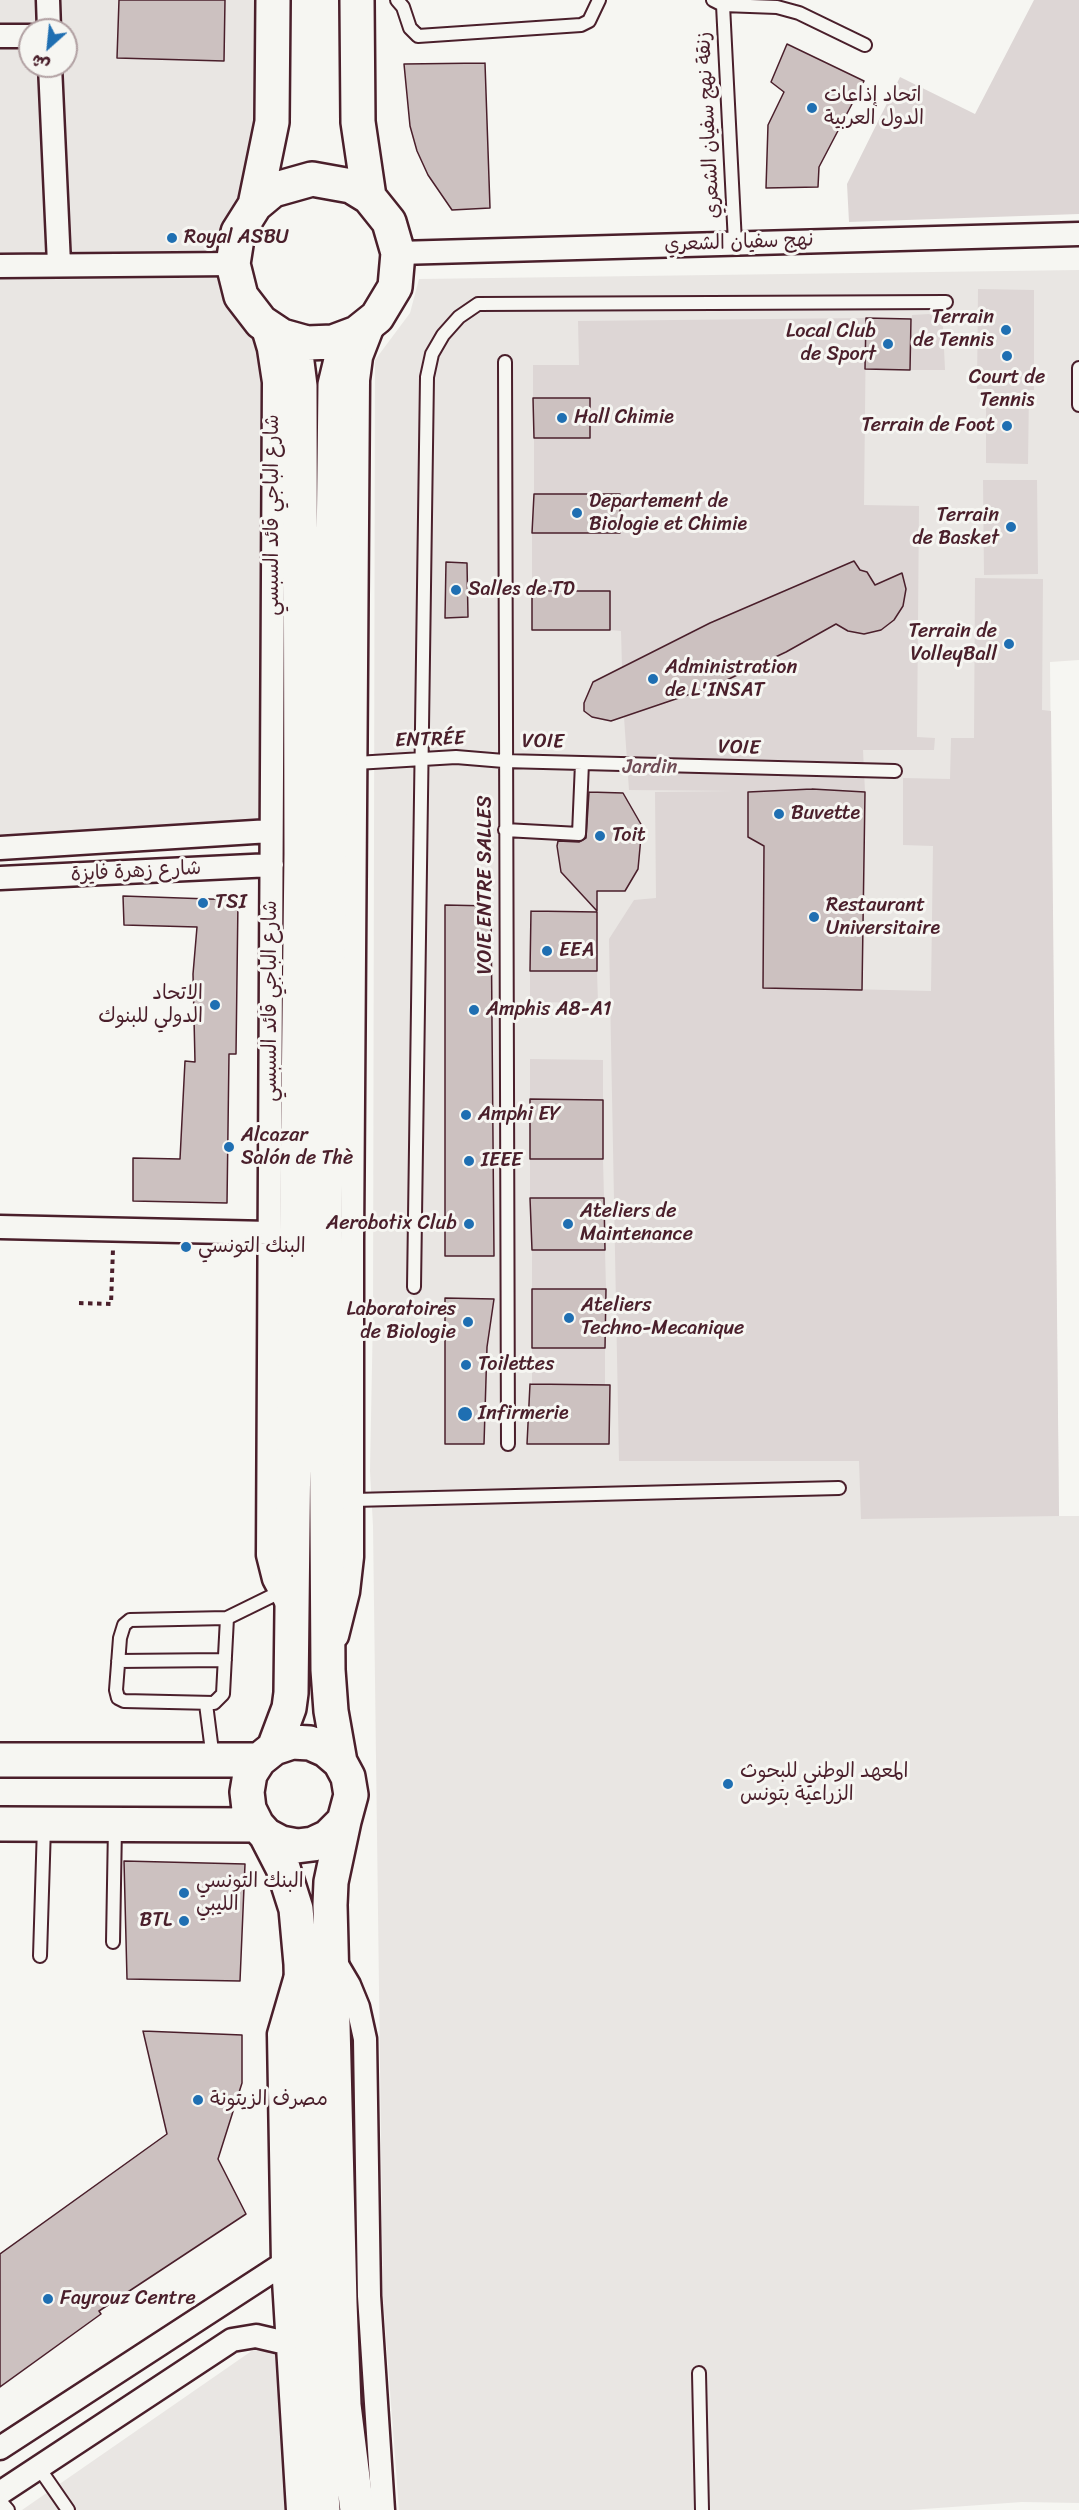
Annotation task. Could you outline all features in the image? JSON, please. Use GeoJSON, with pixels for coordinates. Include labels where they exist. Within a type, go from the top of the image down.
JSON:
{"type":"FeatureCollection","features":[{"type":"Feature","properties":{"kind":"street"},"geometry":{"type":"LineString","coordinates":[[48,0],[49,18]]}},
{"type":"Feature","properties":{"kind":"street"},"geometry":{"type":"LineString","coordinates":[[264,198],[272,122],[273,0]]}},
{"type":"Feature","properties":{"kind":"street"},"geometry":{"type":"LineString","coordinates":[[292,0],[293,112],[264,198],[238,232],[233,264],[241,296],[290,345],[297,362],[300,386],[302,854],[287,1603],[291,1693],[289,1708],[267,1754],[250,1774],[246,1792],[249,1809],[283,1868],[316,1960],[344,2405],[357,2510]]}},
{"type":"Feature","properties":{"kind":"street"},"geometry":{"type":"LineString","coordinates":[[323,2510],[309,2306],[316,1960],[351,1795],[348,1777],[340,1762],[330,1711],[328,1670],[325,1227],[336,385],[343,352],[367,325],[394,287],[398,253],[389,222],[360,192],[337,126],[335,0]]}},
{"type":"Feature","properties":{"kind":"street"},"geometry":{"type":"LineString","coordinates":[[357,0],[360,192]]}},
{"type":"Feature","properties":{"kind":"street"},"geometry":{"type":"LineString","coordinates":[[0,36],[18,36]]}},
{"type":"Feature","properties":{"kind":"street"},"geometry":{"type":"LineString","coordinates":[[51,78],[59,264]]}},
{"type":"Feature","properties":{"kind":"street"},"geometry":{"type":"LineString","coordinates":[[264,198],[312,178],[360,192]]}},
{"type":"Feature","properties":{"kind":"street","name":"نهج سفيان الشعري"},"geometry":{"type":"LineString","coordinates":[[398,253],[1079,234]]}},
{"type":"Feature","properties":{"kind":"street"},"geometry":{"type":"LineString","coordinates":[[0,266],[233,264]]}},
{"type":"Feature","properties":{"kind":"street"},"geometry":{"type":"LineString","coordinates":[[0,280],[27,265]]}},
{"type":"Feature","properties":{"kind":"street"},"geometry":{"type":"LineString","coordinates":[[272,329],[307,343],[333,342],[367,325]]}},
{"type":"Feature","properties":{"kind":"street"},"geometry":{"type":"LineString","coordinates":[[328,1670],[348,1592],[352,1557],[358,380],[367,338],[367,325]]}},
{"type":"Feature","properties":{"kind":"street","name":"شارع الباجي قائد السبسي"},"geometry":{"type":"LineString","coordinates":[[272,329],[269,349],[274,382],[268,1555],[287,1603]]}},
{"type":"Feature","properties":{"kind":"street","name":"شارع زهرة فايزة"},"geometry":{"type":"LineString","coordinates":[[0,848],[270,831]]}},
{"type":"Feature","properties":{"kind":"street","name":"شارع زهرة فايزة"},"geometry":{"type":"LineString","coordinates":[[0,878],[272,865]]}},
{"type":"Feature","properties":{"kind":"street"},"geometry":{"type":"LineString","coordinates":[[0,1227],[270,1233]]}},
{"type":"Feature","properties":{"kind":"street"},"geometry":{"type":"LineString","coordinates":[[0,1760],[213,1760],[267,1754],[292,1742],[310,1743],[326,1750],[340,1762]]}},
{"type":"Feature","properties":{"kind":"street"},"geometry":{"type":"LineString","coordinates":[[0,1824],[115,1824],[261,1830],[280,1843],[297,1846],[313,1844],[328,1838],[344,1821]]}},
{"type":"Feature","properties":{"kind":"street"},"geometry":{"type":"LineString","coordinates":[[298,2510],[286,2343],[279,2034],[288,1998],[316,1960]]}},
{"type":"Feature","properties":{"kind":"street"},"geometry":{"type":"LineString","coordinates":[[316,1960],[349,1985],[358,2007],[365,2039],[369,2296],[383,2510]]}},
{"type":"Feature","properties":{"kind":"street"},"geometry":{"type":"LineString","coordinates":[[0,2448],[283,2264]]}},
{"type":"Feature","properties":{"kind":"street"},"geometry":{"type":"LineString","coordinates":[[0,2493],[232,2340],[256,2336],[286,2343]]}},
{"type":"Feature","properties":{"kind":"lane"},"geometry":{"type":"LineString","coordinates":[[397,0],[403,7],[410,28],[418,36],[581,25],[589,21],[598,0]]}},
{"type":"Feature","properties":{"kind":"lane","name":"زنقة نهج سفيان الشعري"},"geometry":{"type":"LineString","coordinates":[[735,243],[718,2],[777,7],[799,13],[865,45]]}},
{"type":"Feature","properties":{"kind":"lane"},"geometry":{"type":"LineString","coordinates":[[414,1287],[427,377],[432,354],[443,335],[459,317],[478,304],[946,302]]}},
{"type":"Feature","properties":{"kind":"lane","name":"VOIE ENTRE SALLES"},"geometry":{"type":"LineString","coordinates":[[505,362],[504,761],[508,1444]]}},
{"type":"Feature","properties":{"kind":"lane"},"geometry":{"type":"LineString","coordinates":[[1079,368],[1079,405]]}},
{"type":"Feature","properties":{"kind":"lane","name":"ENTRÉE"},"geometry":{"type":"LineString","coordinates":[[357,763],[456,757],[504,761]]}},
{"type":"Feature","properties":{"kind":"lane","name":"VOIE"},"geometry":{"type":"LineString","coordinates":[[504,761],[895,771]]}},
{"type":"Feature","properties":{"kind":"lane"},"geometry":{"type":"LineString","coordinates":[[505,830],[579,834],[582,763]]}},
{"type":"Feature","properties":{"kind":"lane"},"geometry":{"type":"LineString","coordinates":[[352,1500],[839,1488]]}},
{"type":"Feature","properties":{"kind":"lane"},"geometry":{"type":"LineString","coordinates":[[227,1618],[223,1694],[214,1703],[124,1701],[118,1698],[116,1690],[120,1638],[124,1625],[130,1620],[227,1618],[287,1603]]}},
{"type":"Feature","properties":{"kind":"lane"},"geometry":{"type":"LineString","coordinates":[[118,1661],[225,1660]]}},
{"type":"Feature","properties":{"kind":"lane"},"geometry":{"type":"LineString","coordinates":[[207,1704],[213,1760]]}},
{"type":"Feature","properties":{"kind":"lane"},"geometry":{"type":"LineString","coordinates":[[40,1956],[44,1824]]}},
{"type":"Feature","properties":{"kind":"lane"},"geometry":{"type":"LineString","coordinates":[[112,1942],[115,1824]]}},
{"type":"Feature","properties":{"kind":"lane"},"geometry":{"type":"LineString","coordinates":[[699,2373],[702,2510]]}},
{"type":"Feature","properties":{"kind":"lane"},"geometry":{"type":"LineString","coordinates":[[39,2468],[68,2510]]}},
{"type":"Feature","properties":{"kind":"lane"},"geometry":{"type":"LineString","coordinates":[[0,2501],[8,2510]]}},
{"type":"Feature","properties":{"kind":"path"},"geometry":{"type":"LineString","coordinates":[[79,1303],[111,1304],[113,1230]]}},
{"type":"Feature","properties":{"kind":"shaded area"},"geometry":{"type":"Polygon","coordinates":[[[0,0],[259,0],[258,119],[243,196],[250,325],[262,378],[260,821],[0,836],[0,0]]]}},
{"type":"Feature","properties":{"kind":"shaded area"},"geometry":{"type":"Polygon","coordinates":[[[1079,270],[1079,660],[1050,662],[1059,1516],[1079,1516],[1079,2503],[1022,2502],[910,2510],[399,2510],[383,2297],[373,1526],[370,1471],[373,1314],[375,360],[410,313],[419,279],[1079,270]]]}},
{"type":"Feature","properties":{"kind":"shaded area"},"geometry":{"type":"Polygon","coordinates":[[[253,2350],[276,2353],[285,2510],[22,2510],[253,2350]]]}},
{"type":"Feature","properties":{"kind":"green space"},"geometry":{"type":"Polygon","coordinates":[[[1034,0],[1079,0],[1079,214],[849,222],[847,184],[900,77],[975,114],[1034,0]]]}},
{"type":"Feature","properties":{"kind":"green space","name":"Terrain de Tennis"},"geometry":{"type":"Polygon","coordinates":[[[978,289],[1034,290],[1034,390],[1029,390],[1028,464],[986,463],[986,389],[977,389],[978,289]]]}},
{"type":"Feature","properties":{"kind":"green space"},"geometry":{"type":"Polygon","coordinates":[[[929,314],[941,321],[943,327],[945,370],[910,370],[912,315],[929,314]]]}},
{"type":"Feature","properties":{"kind":"green space","name":"Jardin"},"geometry":{"type":"Polygon","coordinates":[[[866,318],[864,505],[919,506],[917,737],[935,738],[934,750],[863,750],[865,792],[748,791],[748,837],[764,846],[763,987],[931,991],[933,846],[903,845],[903,778],[950,779],[951,738],[974,738],[975,578],[1043,579],[1042,710],[1051,711],[1059,1516],[861,1519],[859,1461],[619,1461],[609,939],[634,900],[656,898],[655,792],[734,791],[629,790],[624,717],[836,624],[881,630],[894,620],[903,606],[906,589],[902,573],[875,585],[867,572],[860,570],[854,561],[710,623],[622,667],[621,631],[610,630],[610,591],[532,591],[532,533],[620,533],[620,494],[534,494],[534,438],[590,438],[590,398],[533,398],[533,365],[579,365],[578,321],[866,318]]]}},
{"type":"Feature","properties":{"kind":"green space","name":"Terrain de Basket"},"geometry":{"type":"Polygon","coordinates":[[[983,480],[1037,480],[1038,574],[984,575],[983,480]]]}},
{"type":"Feature","properties":{"kind":"green space"},"geometry":{"type":"Polygon","coordinates":[[[530,971],[597,971],[598,1003],[530,1002],[530,971]]]}},
{"type":"Feature","properties":{"kind":"green space"},"geometry":{"type":"Polygon","coordinates":[[[530,1059],[603,1060],[603,1100],[530,1099],[530,1059]]]}},
{"type":"Feature","properties":{"kind":"green space"},"geometry":{"type":"Polygon","coordinates":[[[530,1159],[603,1159],[604,1198],[530,1198],[530,1159]]]}},
{"type":"Feature","properties":{"kind":"green space"},"geometry":{"type":"Polygon","coordinates":[[[532,1250],[605,1250],[606,1289],[532,1289],[532,1250]]]}},
{"type":"Feature","properties":{"kind":"green space"},"geometry":{"type":"Polygon","coordinates":[[[532,1348],[605,1348],[605,1387],[532,1387],[532,1348]]]}},
{"type":"Feature","properties":{"kind":"building"},"geometry":{"type":"Polygon","coordinates":[[[119,0],[225,0],[224,61],[117,58],[119,0]]]}},
{"type":"Feature","properties":{"kind":"building","name":"اتحاد إذاعات الدول العربية"},"geometry":{"type":"Polygon","coordinates":[[[787,44],[864,81],[819,167],[818,187],[766,188],[768,125],[784,92],[771,82],[787,44]]]}},
{"type":"Feature","properties":{"kind":"building"},"geometry":{"type":"Polygon","coordinates":[[[485,63],[490,208],[452,210],[428,175],[417,151],[410,126],[404,64],[485,63]]]}},
{"type":"Feature","properties":{"kind":"building","name":"Local Club de Sport"},"geometry":{"type":"Polygon","coordinates":[[[866,318],[911,319],[910,370],[865,369],[866,318]]]}},
{"type":"Feature","properties":{"kind":"building","name":"Hall Chimie"},"geometry":{"type":"Polygon","coordinates":[[[533,398],[590,398],[590,438],[534,438],[533,398]]]}},
{"type":"Feature","properties":{"kind":"building","name":"Departement de Biologie et Chimie"},"geometry":{"type":"Polygon","coordinates":[[[534,494],[620,494],[620,533],[532,533],[534,494]]]}},
{"type":"Feature","properties":{"kind":"building"},"geometry":{"type":"Polygon","coordinates":[[[854,561],[860,570],[867,572],[875,585],[902,573],[906,589],[903,606],[894,620],[881,630],[864,634],[848,631],[836,624],[786,652],[714,686],[611,721],[592,717],[584,711],[584,703],[593,682],[710,623],[854,561]]]}},
{"type":"Feature","properties":{"kind":"building","name":"Salles de TD"},"geometry":{"type":"Polygon","coordinates":[[[446,562],[467,563],[468,617],[445,618],[446,562]]]}},
{"type":"Feature","properties":{"kind":"building"},"geometry":{"type":"Polygon","coordinates":[[[532,591],[610,591],[610,630],[532,630],[532,591]]]}},
{"type":"Feature","properties":{"kind":"building","name":"Restaurant Universitaire"},"geometry":{"type":"Polygon","coordinates":[[[812,789],[865,792],[862,990],[763,988],[764,846],[748,837],[748,792],[812,789]]]}},
{"type":"Feature","properties":{"kind":"building","name":"Toit"},"geometry":{"type":"Polygon","coordinates":[[[589,792],[623,793],[642,826],[638,869],[625,891],[597,891],[597,911],[561,872],[557,846],[558,841],[579,842],[586,838],[589,792]]]}},
{"type":"Feature","properties":{"kind":"building"},"geometry":{"type":"Polygon","coordinates":[[[123,896],[238,900],[236,1054],[229,1054],[227,1203],[133,1201],[133,1158],[180,1159],[185,1061],[195,1062],[193,974],[197,927],[124,925],[123,896]]]}},
{"type":"Feature","properties":{"kind":"building"},"geometry":{"type":"Polygon","coordinates":[[[445,905],[491,906],[494,1256],[445,1256],[445,905]]]}},
{"type":"Feature","properties":{"kind":"building","name":"EEA"},"geometry":{"type":"Polygon","coordinates":[[[531,911],[597,912],[597,971],[530,971],[531,911]]]}},
{"type":"Feature","properties":{"kind":"building"},"geometry":{"type":"Polygon","coordinates":[[[530,1099],[603,1100],[603,1159],[530,1159],[530,1099]]]}},
{"type":"Feature","properties":{"kind":"building","name":"Ateliers de Maintenance"},"geometry":{"type":"Polygon","coordinates":[[[530,1198],[604,1198],[605,1250],[532,1250],[530,1198]]]}},
{"type":"Feature","properties":{"kind":"building","name":"Ateliers Techno-Mecanique"},"geometry":{"type":"Polygon","coordinates":[[[532,1289],[606,1289],[605,1348],[532,1348],[532,1289]]]}},
{"type":"Feature","properties":{"kind":"building"},"geometry":{"type":"Polygon","coordinates":[[[445,1298],[494,1299],[487,1347],[484,1444],[445,1444],[445,1298]]]}},
{"type":"Feature","properties":{"kind":"building"},"geometry":{"type":"Polygon","coordinates":[[[530,1384],[610,1385],[609,1444],[527,1444],[530,1384]]]}},
{"type":"Feature","properties":{"kind":"building","name":"BTL"},"geometry":{"type":"Polygon","coordinates":[[[124,1861],[245,1864],[240,1981],[127,1979],[124,1861]]]}},
{"type":"Feature","properties":{"kind":"building"},"geometry":{"type":"Polygon","coordinates":[[[143,2031],[242,2035],[242,2083],[218,2159],[246,2214],[99,2311],[101,2314],[0,2387],[0,2254],[167,2134],[143,2031]]]}},
{"type":"Feature","properties":{"kind":"place","name":"اتحاد إذاعات الدول العربية"},"geometry":{"type":"Point","coordinates":[812,108]}},
{"type":"Feature","properties":{"kind":"place","name":"Royal ASBU"},"geometry":{"type":"Point","coordinates":[172,238]}},
{"type":"Feature","properties":{"kind":"place","name":"Terrain de Tennis"},"geometry":{"type":"Point","coordinates":[1006,330]}},
{"type":"Feature","properties":{"kind":"place","name":"Local Club de Sport"},"geometry":{"type":"Point","coordinates":[888,344]}},
{"type":"Feature","properties":{"kind":"place","name":"Court de Tennis"},"geometry":{"type":"Point","coordinates":[1007,356]}},
{"type":"Feature","properties":{"kind":"place","name":"Hall Chimie"},"geometry":{"type":"Point","coordinates":[562,418]}},
{"type":"Feature","properties":{"kind":"place","name":"Terrain de Foot"},"geometry":{"type":"Point","coordinates":[1007,426]}},
{"type":"Feature","properties":{"kind":"place","name":"Departement de Biologie et Chimie"},"geometry":{"type":"Point","coordinates":[577,513]}},
{"type":"Feature","properties":{"kind":"place","name":"Terrain de Basket"},"geometry":{"type":"Point","coordinates":[1011,527]}},
{"type":"Feature","properties":{"kind":"place","name":"Salles de TD"},"geometry":{"type":"Point","coordinates":[456,590]}},
{"type":"Feature","properties":{"kind":"place","name":"Terrain de VolleyBall"},"geometry":{"type":"Point","coordinates":[1009,644]}},
{"type":"Feature","properties":{"kind":"place","name":"Administration de L'INSAT"},"geometry":{"type":"Point","coordinates":[653,679]}},
{"type":"Feature","properties":{"kind":"place","name":"Buvette"},"geometry":{"type":"Point","coordinates":[779,814]}},
{"type":"Feature","properties":{"kind":"place","name":"Toit"},"geometry":{"type":"Point","coordinates":[600,836]}},
{"type":"Feature","properties":{"kind":"place","name":"TSI"},"geometry":{"type":"Point","coordinates":[203,903]}},
{"type":"Feature","properties":{"kind":"place","name":"Restaurant Universitaire"},"geometry":{"type":"Point","coordinates":[814,917]}},
{"type":"Feature","properties":{"kind":"place","name":"EEA"},"geometry":{"type":"Point","coordinates":[547,951]}},
{"type":"Feature","properties":{"kind":"place","name":"الاتحاد الدولي للبنوك"},"geometry":{"type":"Point","coordinates":[215,1005]}},
{"type":"Feature","properties":{"kind":"place","name":"Amphis A8-A1"},"geometry":{"type":"Point","coordinates":[474,1010]}},
{"type":"Feature","properties":{"kind":"place","name":"Amphi EY"},"geometry":{"type":"Point","coordinates":[466,1115]}},
{"type":"Feature","properties":{"kind":"place","name":"Alcazar Salón de Thè"},"geometry":{"type":"Point","coordinates":[229,1147]}},
{"type":"Feature","properties":{"kind":"place","name":"IEEE"},"geometry":{"type":"Point","coordinates":[469,1161]}},
{"type":"Feature","properties":{"kind":"place","name":"Aerobotix Club"},"geometry":{"type":"Point","coordinates":[469,1224]}},
{"type":"Feature","properties":{"kind":"place","name":"Ateliers de Maintenance"},"geometry":{"type":"Point","coordinates":[568,1224]}},
{"type":"Feature","properties":{"kind":"place","name":"البنك التونسي"},"geometry":{"type":"Point","coordinates":[186,1247]}},
{"type":"Feature","properties":{"kind":"place","name":"Ateliers Techno-Mecanique"},"geometry":{"type":"Point","coordinates":[569,1318]}},
{"type":"Feature","properties":{"kind":"place","name":"Laboratoires de Biologie"},"geometry":{"type":"Point","coordinates":[468,1322]}},
{"type":"Feature","properties":{"kind":"place","name":"Toilettes"},"geometry":{"type":"Point","coordinates":[466,1365]}},
{"type":"Feature","properties":{"kind":"place","name":"Infirmerie"},"geometry":{"type":"Point","coordinates":[465,1414]}},
{"type":"Feature","properties":{"kind":"place","name":"المعهد الوطني للبحوث الزراعية بتونس"},"geometry":{"type":"Point","coordinates":[728,1784]}},
{"type":"Feature","properties":{"kind":"place","name":"البنك التونسي الليبي"},"geometry":{"type":"Point","coordinates":[184,1893]}},
{"type":"Feature","properties":{"kind":"place","name":"BTL"},"geometry":{"type":"Point","coordinates":[184,1921]}},
{"type":"Feature","properties":{"kind":"place","name":"مصرف الزيتونة"},"geometry":{"type":"Point","coordinates":[198,2100]}},
{"type":"Feature","properties":{"kind":"place","name":"Fayrouz Centre"},"geometry":{"type":"Point","coordinates":[48,2299]}}]}
